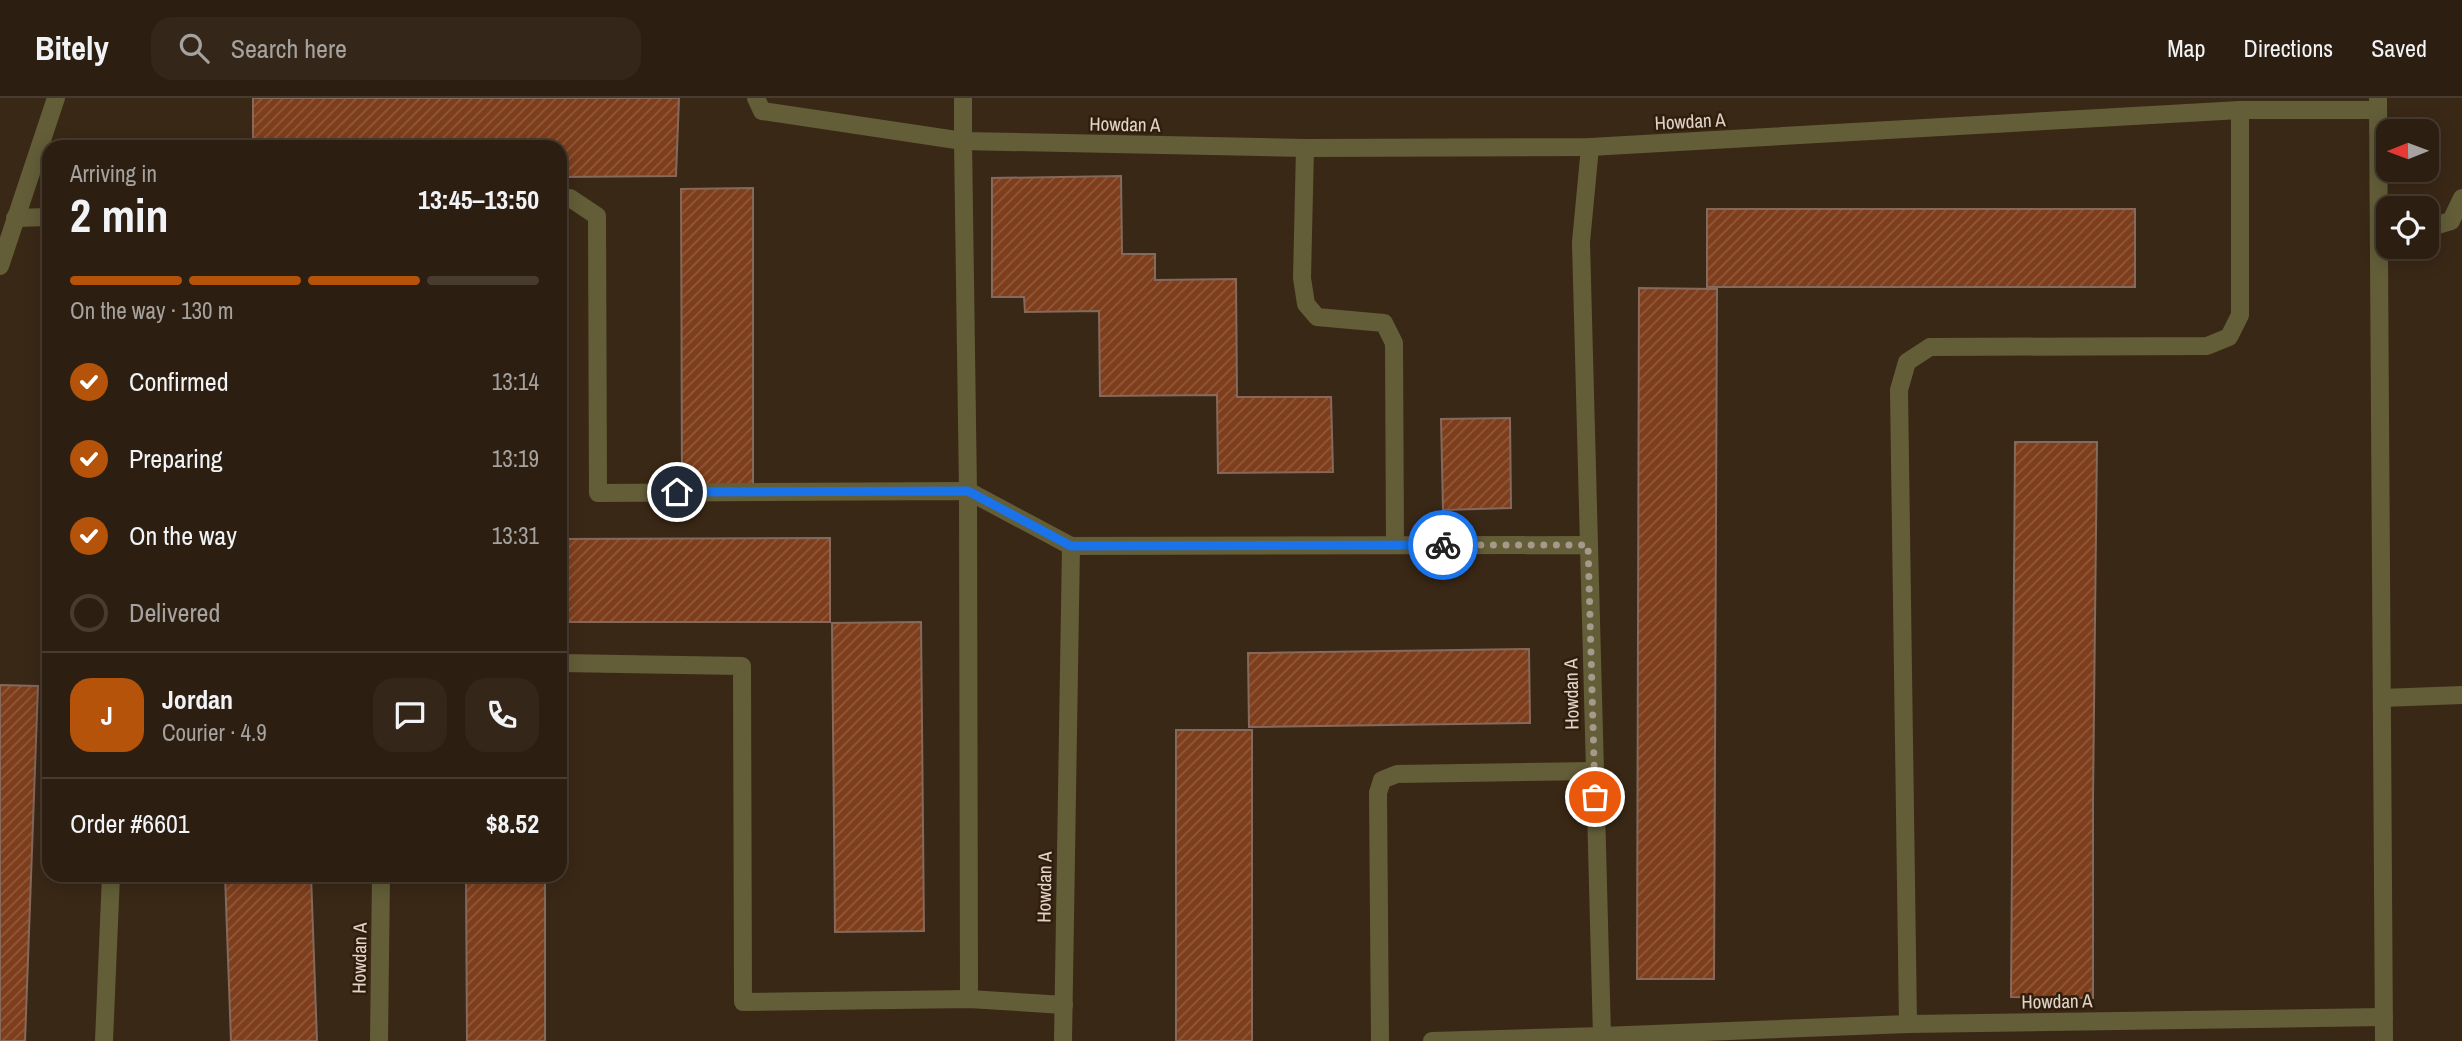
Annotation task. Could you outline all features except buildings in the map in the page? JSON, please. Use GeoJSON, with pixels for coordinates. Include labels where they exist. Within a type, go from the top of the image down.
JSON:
{"type":"FeatureCollection","features":[{"type":"Feature","properties":{"kind":"street"},"geometry":{"type":"LineString","coordinates":[[0,266],[56,98]]}},
{"type":"Feature","properties":{"kind":"street","name":"Howdan A"},"geometry":{"type":"LineString","coordinates":[[756,98],[762,111],[963,141],[1305,148],[1590,148],[2378,104]]}},
{"type":"Feature","properties":{"kind":"street"},"geometry":{"type":"LineString","coordinates":[[963,98],[968,491],[969,999]]}},
{"type":"Feature","properties":{"kind":"street"},"geometry":{"type":"LineString","coordinates":[[2378,104],[2382,196]]}},
{"type":"Feature","properties":{"kind":"street"},"geometry":{"type":"LineString","coordinates":[[1908,1024],[1899,390],[1907,362],[1930,347],[2207,346],[2230,337],[2240,315],[2240,110]]}},
{"type":"Feature","properties":{"kind":"street"},"geometry":{"type":"LineString","coordinates":[[1305,148],[1302,278],[1306,303],[1317,317],[1384,323],[1394,343],[1395,545]]}},
{"type":"Feature","properties":{"kind":"street","name":"Howdan A"},"geometry":{"type":"LineString","coordinates":[[1590,148],[1581,242],[1602,1036],[1908,1024],[2384,1017]]}},
{"type":"Feature","properties":{"kind":"street"},"geometry":{"type":"LineString","coordinates":[[567,198],[597,216],[597,493],[968,491],[1071,546],[1588,545]]}},
{"type":"Feature","properties":{"kind":"street"},"geometry":{"type":"LineString","coordinates":[[2439,226],[2451,222],[2462,198]]}},
{"type":"Feature","properties":{"kind":"street"},"geometry":{"type":"LineString","coordinates":[[15,218],[42,217]]}},
{"type":"Feature","properties":{"kind":"street"},"geometry":{"type":"LineString","coordinates":[[2384,259],[2384,1041]]}},
{"type":"Feature","properties":{"kind":"street","name":"Howdan A"},"geometry":{"type":"LineString","coordinates":[[1063,1041],[1071,546]]}},
{"type":"Feature","properties":{"kind":"street"},"geometry":{"type":"LineString","coordinates":[[567,663],[742,666],[743,1002],[969,999],[1064,1005]]}},
{"type":"Feature","properties":{"kind":"street"},"geometry":{"type":"LineString","coordinates":[[2382,698],[2462,695]]}},
{"type":"Feature","properties":{"kind":"street"},"geometry":{"type":"LineString","coordinates":[[1380,1041],[1378,793],[1382,780],[1396,774],[1594,771]]}},
{"type":"Feature","properties":{"kind":"street"},"geometry":{"type":"LineString","coordinates":[[104,1041],[111,882]]}},
{"type":"Feature","properties":{"kind":"street","name":"Howdan A"},"geometry":{"type":"LineString","coordinates":[[379,1041],[381,882]]}},
{"type":"Feature","properties":{"kind":"street"},"geometry":{"type":"LineString","coordinates":[[1432,1041],[1602,1036]]}},
{"type":"Feature","properties":{"kind":"way so far"},"geometry":{"type":"LineString","coordinates":[[1443,545],[1588,545],[1595,797]]}},
{"type":"Feature","properties":{"kind":"route"},"geometry":{"type":"LineString","coordinates":[[677,492],[968,491],[1071,546],[1443,545]]}}]}
